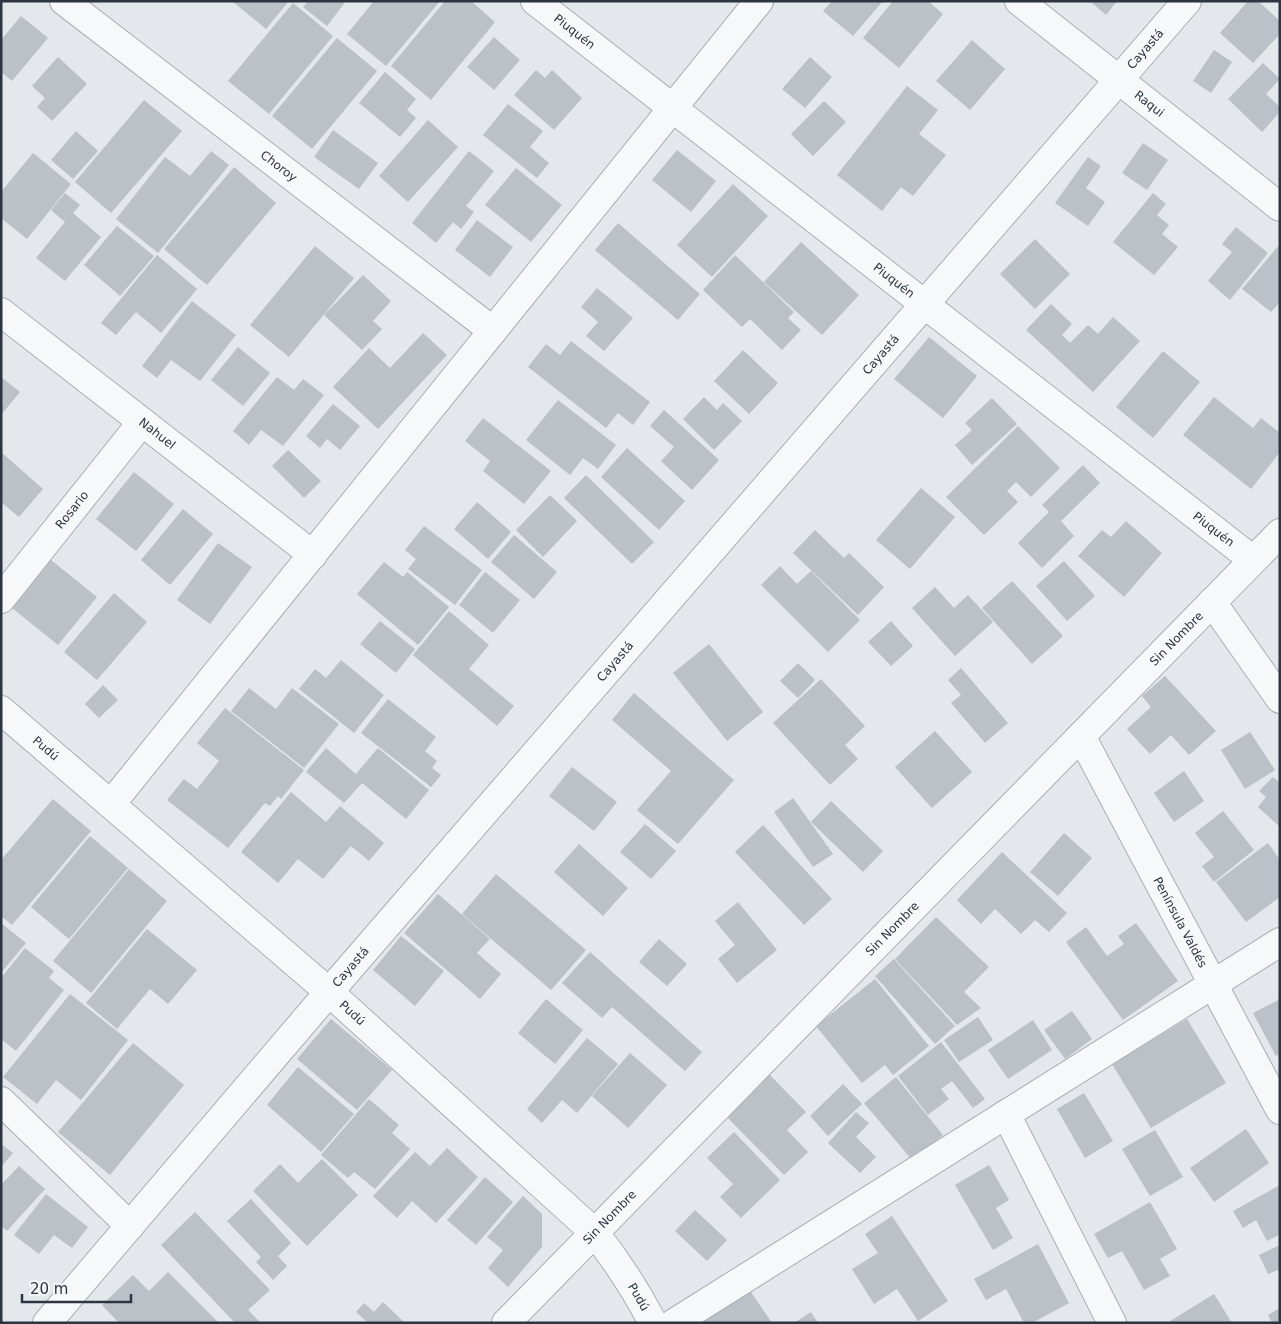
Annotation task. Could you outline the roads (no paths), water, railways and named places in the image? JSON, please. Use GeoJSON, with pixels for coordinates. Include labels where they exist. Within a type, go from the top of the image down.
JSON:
{"type":"FeatureCollection","features":[{"type":"Feature","properties":{"kind":"street","name":"Choroy"},"geometry":{"type":"LineString","coordinates":[[64,1],[493,331]]}},
{"type":"Feature","properties":{"kind":"street","name":"Piuquén"},"geometry":{"type":"LineString","coordinates":[[535,1],[1253,560]]}},
{"type":"Feature","properties":{"kind":"street"},"geometry":{"type":"LineString","coordinates":[[111,804],[760,1]]}},
{"type":"Feature","properties":{"kind":"street","name":"Raqui"},"geometry":{"type":"LineString","coordinates":[[1019,1],[1280,207]]}},
{"type":"Feature","properties":{"kind":"street","name":"Cayastá"},"geometry":{"type":"LineString","coordinates":[[47,1323],[329,992],[1187,1]]}},
{"type":"Feature","properties":{"kind":"street","name":"Nahuel"},"geometry":{"type":"LineString","coordinates":[[1,312],[313,555]]}},
{"type":"Feature","properties":{"kind":"street","name":"Rosario"},"geometry":{"type":"LineString","coordinates":[[1,599],[142,422]]}},
{"type":"Feature","properties":{"kind":"street","name":"Sin Nombre"},"geometry":{"type":"LineString","coordinates":[[506,1323],[1280,533]]}},
{"type":"Feature","properties":{"kind":"street"},"geometry":{"type":"LineString","coordinates":[[1212,602],[1280,699]]}},
{"type":"Feature","properties":{"kind":"street","name":"Pudú"},"geometry":{"type":"LineString","coordinates":[[1,710],[329,992],[594,1232],[619,1264],[638,1293],[653,1323]]}},
{"type":"Feature","properties":{"kind":"street","name":"Península Valdés"},"geometry":{"type":"LineString","coordinates":[[1081,736],[1280,1110]]}},
{"type":"Feature","properties":{"kind":"street"},"geometry":{"type":"LineString","coordinates":[[674,1323],[1280,942]]}},
{"type":"Feature","properties":{"kind":"street"},"geometry":{"type":"LineString","coordinates":[[1,1100],[130,1226]]}},
{"type":"Feature","properties":{"kind":"street"},"geometry":{"type":"LineString","coordinates":[[1006,1114],[1112,1323]]}}]}
